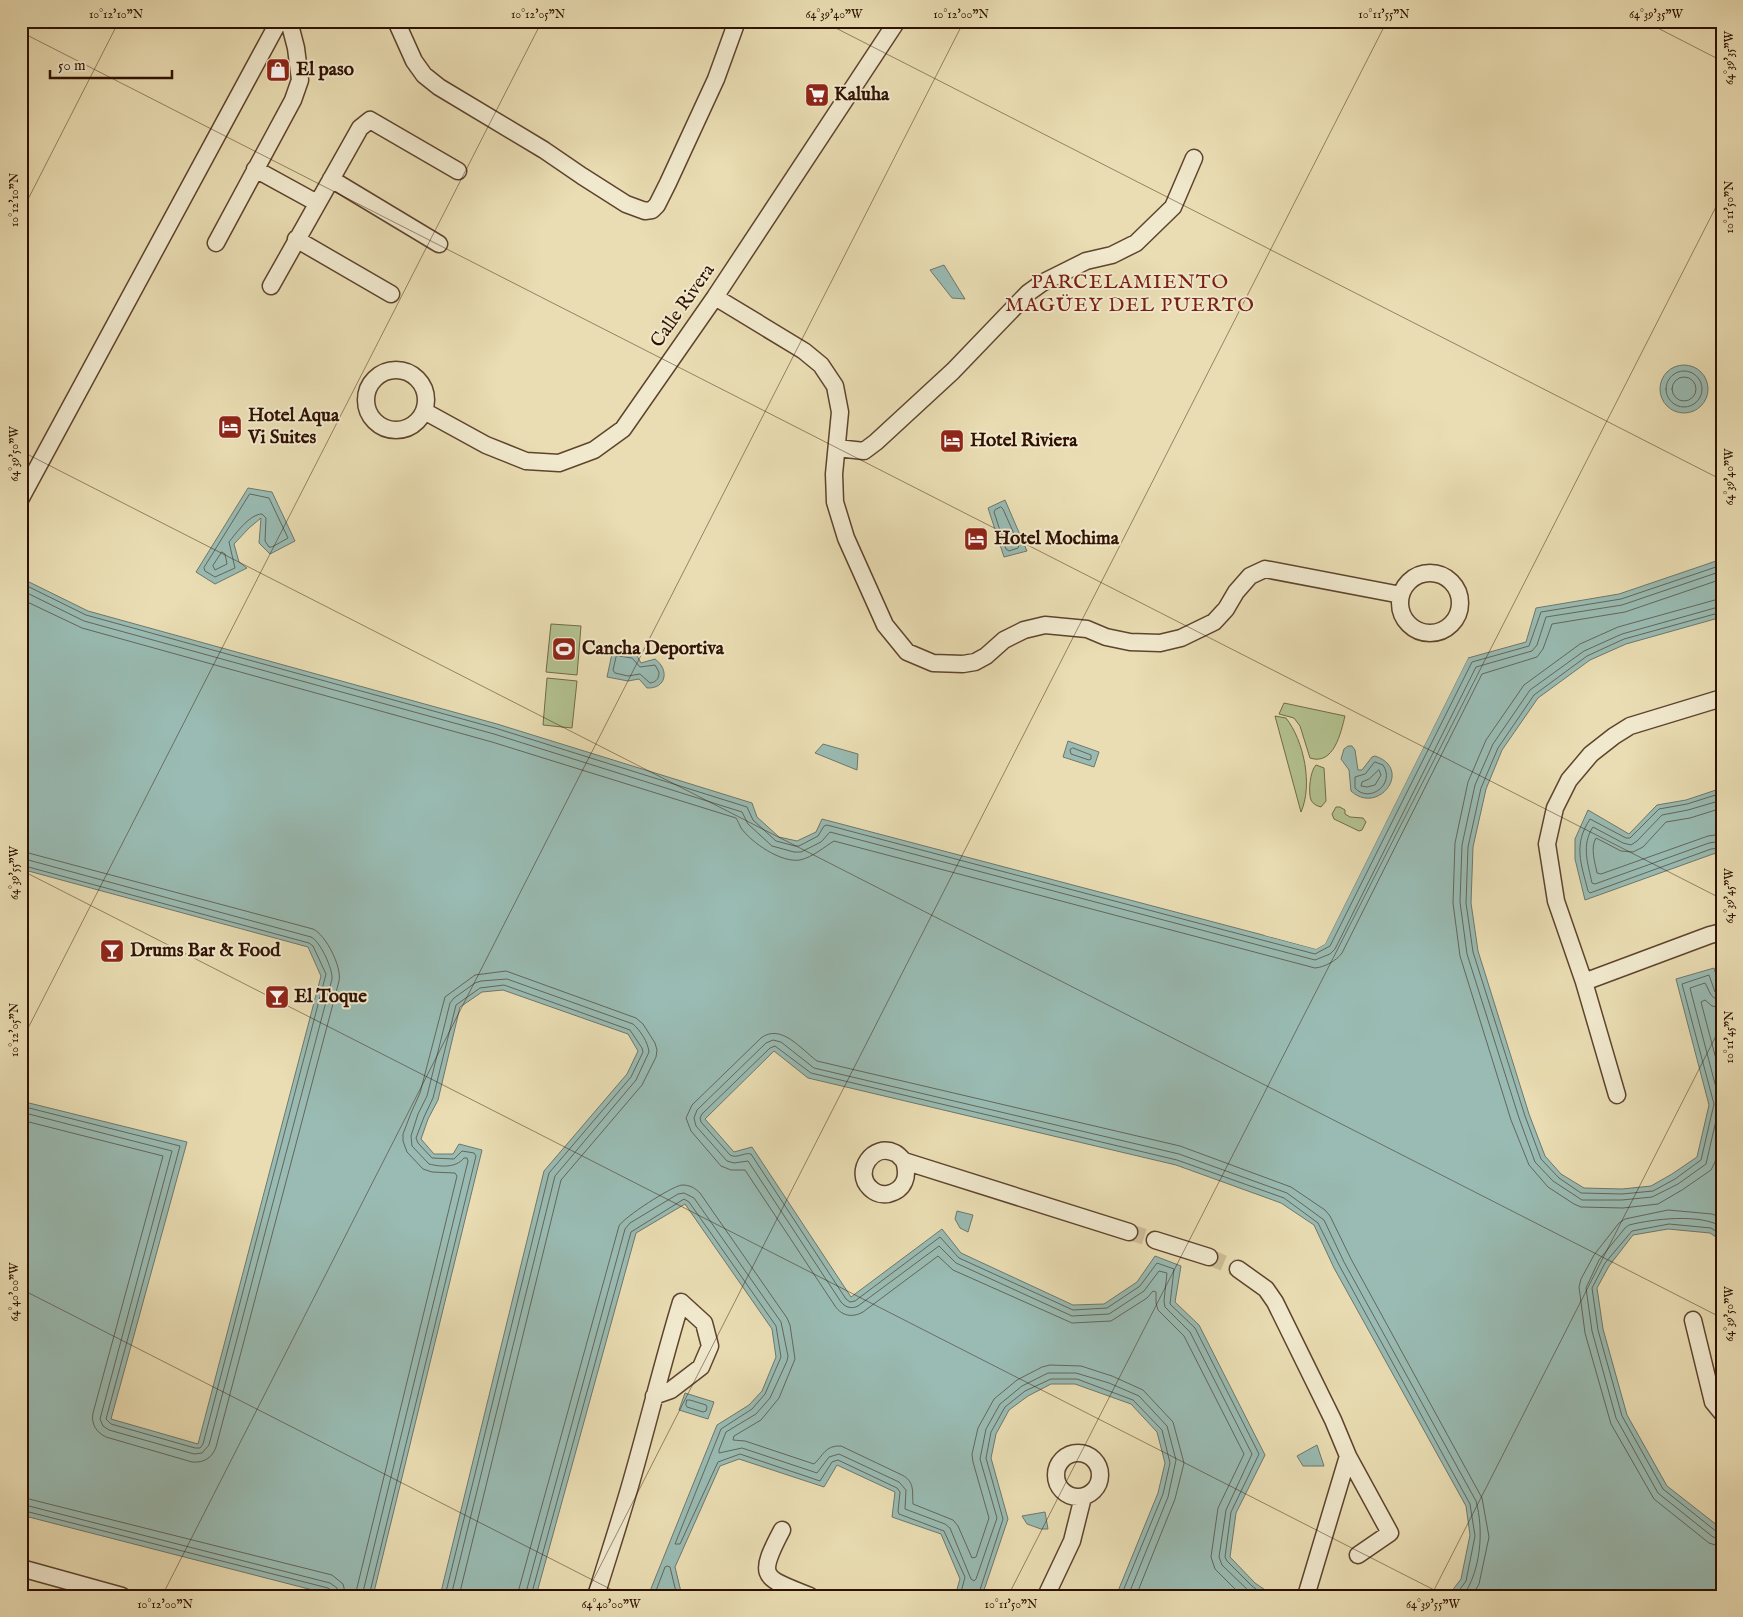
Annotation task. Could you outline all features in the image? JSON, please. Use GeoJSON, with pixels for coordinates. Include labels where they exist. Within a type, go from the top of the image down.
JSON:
{"type":"FeatureCollection","features":[{"type":"Feature","properties":{"kind":"street"},"geometry":{"type":"LineString","coordinates":[[21,498],[279,21]]}},
{"type":"Feature","properties":{"kind":"street"},"geometry":{"type":"LineString","coordinates":[[216,243],[293,100],[300,80],[296,48],[289,21]]}},
{"type":"Feature","properties":{"kind":"street"},"geometry":{"type":"LineString","coordinates":[[396,21],[414,61],[424,75],[439,87],[544,150],[626,204],[645,212],[652,210],[657,205],[668,183],[716,79],[737,21]]}},
{"type":"Feature","properties":{"kind":"street","name":"Calle Rivera"},"geometry":{"type":"LineString","coordinates":[[424,412],[486,445],[526,461],[559,463],[594,450],[622,429],[714,296],[897,21]]}},
{"type":"Feature","properties":{"kind":"street"},"geometry":{"type":"LineString","coordinates":[[271,286],[360,128],[370,120],[458,171]]}},
{"type":"Feature","properties":{"kind":"street"},"geometry":{"type":"LineString","coordinates":[[837,448],[864,450],[876,442],[953,370],[1028,294],[1042,283],[1086,261],[1112,255],[1136,242],[1173,207],[1194,158]]}},
{"type":"Feature","properties":{"kind":"street"},"geometry":{"type":"LineString","coordinates":[[255,170],[317,203]]}},
{"type":"Feature","properties":{"kind":"street"},"geometry":{"type":"LineString","coordinates":[[331,178],[439,244]]}},
{"type":"Feature","properties":{"kind":"street"},"geometry":{"type":"LineString","coordinates":[[296,239],[391,294]]}},
{"type":"Feature","properties":{"kind":"street"},"geometry":{"type":"LineString","coordinates":[[714,296],[804,351],[822,365],[835,386],[840,412],[834,474],[835,502],[850,547],[885,624],[896,641],[907,652],[933,663],[963,664],[975,662],[986,656],[1004,640],[1024,630],[1045,625],[1087,630],[1106,637],[1130,642],[1160,643],[1181,638],[1214,622],[1250,576],[1264,569],[1401,595]]}},
{"type":"Feature","properties":{"kind":"street"},"geometry":{"type":"LineString","coordinates":[[1617,1095],[1584,982],[1556,901],[1547,844],[1555,808],[1569,780],[1591,754],[1614,736],[1630,726],[1722,698]]}},
{"type":"Feature","properties":{"kind":"street"},"geometry":{"type":"LineString","coordinates":[[1584,982],[1722,932]]}},
{"type":"Feature","properties":{"kind":"street"},"geometry":{"type":"LineString","coordinates":[[904,1161],[1129,1232]]}},
{"type":"Feature","properties":{"kind":"street"},"geometry":{"type":"LineString","coordinates":[[1158,1241],[1209,1257]]}},
{"type":"Feature","properties":{"kind":"street"},"geometry":{"type":"LineString","coordinates":[[1238,1269],[1266,1289],[1275,1302],[1334,1420],[1348,1456],[1390,1533],[1358,1555]]}},
{"type":"Feature","properties":{"kind":"street"},"geometry":{"type":"LineString","coordinates":[[596,1596],[632,1479],[654,1396],[681,1302],[704,1323],[710,1346],[701,1367],[671,1390],[654,1396]]}},
{"type":"Feature","properties":{"kind":"street"},"geometry":{"type":"LineString","coordinates":[[1693,1320],[1712,1402],[1722,1413]]}},
{"type":"Feature","properties":{"kind":"street"},"geometry":{"type":"LineString","coordinates":[[1306,1596],[1348,1456]]}},
{"type":"Feature","properties":{"kind":"street"},"geometry":{"type":"LineString","coordinates":[[1046,1596],[1072,1541],[1082,1497]]}},
{"type":"Feature","properties":{"kind":"street"},"geometry":{"type":"LineString","coordinates":[[782,1530],[766,1566],[768,1574],[774,1581],[810,1596]]}},
{"type":"Feature","properties":{"kind":"street"},"geometry":{"type":"LineString","coordinates":[[21,1568],[122,1596]]}},
{"type":"Feature","properties":{"kind":"green space","name":"Cancha Deportiva"},"geometry":{"type":"Polygon","coordinates":[[[551,624],[581,626],[577,675],[546,672],[551,624]]]}},
{"type":"Feature","properties":{"kind":"green space","name":"Cancha Deportiva"},"geometry":{"type":"Polygon","coordinates":[[[547,678],[577,681],[572,728],[543,725],[547,678]]]}},
{"type":"Feature","properties":{"kind":"green space"},"geometry":{"type":"Polygon","coordinates":[[[1284,703],[1345,716],[1335,746],[1331,752],[1325,757],[1318,759],[1310,758],[1300,726],[1294,718],[1279,714],[1284,703]]]}},
{"type":"Feature","properties":{"kind":"green space"},"geometry":{"type":"Polygon","coordinates":[[[1275,716],[1286,718],[1298,739],[1302,751],[1305,764],[1306,789],[1305,801],[1301,812],[1275,716]]]}},
{"type":"Feature","properties":{"kind":"green space"},"geometry":{"type":"Polygon","coordinates":[[[1316,765],[1324,768],[1326,801],[1321,807],[1313,803],[1310,796],[1311,777],[1316,765]]]}},
{"type":"Feature","properties":{"kind":"green space"},"geometry":{"type":"Polygon","coordinates":[[[1336,807],[1345,810],[1345,814],[1350,817],[1363,818],[1366,822],[1362,830],[1359,831],[1334,819],[1332,814],[1336,807]]]}},
{"type":"Feature","properties":{"kind":"water"},"geometry":{"type":"Polygon","coordinates":[[[944,265],[965,299],[952,298],[930,270],[944,265]]]}},
{"type":"Feature","properties":{"kind":"water"},"geometry":{"type":"Polygon","coordinates":[[[1684,365],[1693,367],[1701,372],[1706,380],[1708,389],[1706,398],[1701,406],[1693,411],[1684,413],[1675,411],[1667,406],[1662,398],[1660,389],[1662,380],[1667,372],[1675,367],[1684,365]]]}},
{"type":"Feature","properties":{"kind":"water"},"geometry":{"type":"Polygon","coordinates":[[[248,488],[272,492],[295,541],[270,554],[259,543],[261,518],[234,544],[239,562],[247,568],[215,584],[196,572],[248,488]]]}},
{"type":"Feature","properties":{"kind":"water"},"geometry":{"type":"Polygon","coordinates":[[[1005,500],[1027,551],[1004,557],[988,508],[1005,500]]]}},
{"type":"Feature","properties":{"kind":"water"},"geometry":{"type":"Polygon","coordinates":[[[1722,559],[1722,617],[1626,644],[1590,660],[1538,698],[1502,750],[1486,789],[1473,847],[1471,903],[1478,951],[1529,1114],[1545,1156],[1561,1174],[1584,1188],[1622,1189],[1651,1186],[1697,1157],[1709,1105],[1676,979],[1714,968],[1722,997],[1722,1241],[1710,1233],[1668,1229],[1633,1235],[1609,1266],[1597,1288],[1603,1329],[1627,1415],[1667,1486],[1722,1529],[1722,1596],[1448,1596],[1461,1579],[1470,1535],[1466,1506],[1334,1268],[1314,1225],[1281,1203],[1176,1165],[808,1078],[774,1051],[705,1119],[734,1152],[752,1147],[851,1297],[942,1229],[961,1253],[1073,1305],[1104,1304],[1137,1282],[1155,1256],[1181,1266],[1175,1302],[1199,1325],[1265,1455],[1236,1513],[1230,1557],[1255,1583],[1274,1596],[1116,1596],[1158,1493],[1165,1463],[1157,1432],[1131,1404],[1075,1384],[1051,1384],[1028,1396],[1009,1410],[996,1434],[991,1458],[1008,1519],[982,1596],[955,1596],[960,1579],[941,1534],[892,1517],[895,1492],[837,1465],[824,1487],[739,1459],[720,1466],[675,1567],[682,1596],[648,1596],[717,1425],[749,1405],[762,1391],[776,1357],[772,1329],[685,1204],[636,1233],[536,1596],[440,1596],[544,1171],[627,1074],[638,1051],[628,1034],[503,990],[482,992],[460,1007],[438,1100],[428,1119],[421,1139],[434,1154],[453,1154],[459,1144],[482,1150],[373,1596],[336,1596],[21,1515],[21,1101],[187,1142],[111,1419],[198,1444],[321,976],[308,947],[21,869],[21,578],[88,611],[497,724],[752,803],[757,817],[779,837],[797,841],[816,832],[822,819],[1316,949],[1325,944],[1468,658],[1526,642],[1536,608],[1619,594],[1722,559]]]}},
{"type":"Feature","properties":{"kind":"water"},"geometry":{"type":"Polygon","coordinates":[[[613,649],[636,654],[641,663],[655,659],[663,668],[664,678],[662,682],[647,688],[639,679],[628,681],[607,677],[613,649]]]}},
{"type":"Feature","properties":{"kind":"water"},"geometry":{"type":"Polygon","coordinates":[[[1068,741],[1099,752],[1094,767],[1063,757],[1068,741]]]}},
{"type":"Feature","properties":{"kind":"water"},"geometry":{"type":"Polygon","coordinates":[[[823,744],[858,754],[857,770],[815,753],[823,744]]]}},
{"type":"Feature","properties":{"kind":"water"},"geometry":{"type":"Polygon","coordinates":[[[1352,746],[1355,750],[1358,770],[1362,770],[1372,757],[1375,756],[1386,762],[1392,770],[1392,779],[1388,788],[1381,794],[1372,798],[1361,797],[1351,791],[1349,770],[1341,759],[1344,749],[1352,746]]]}},
{"type":"Feature","properties":{"kind":"water"},"geometry":{"type":"Polygon","coordinates":[[[1722,788],[1722,852],[1585,900],[1575,859],[1575,839],[1588,810],[1629,834],[1657,805],[1686,800],[1722,788]]]}},
{"type":"Feature","properties":{"kind":"water"},"geometry":{"type":"Polygon","coordinates":[[[957,1211],[973,1215],[968,1232],[960,1228],[955,1219],[957,1211]]]}},
{"type":"Feature","properties":{"kind":"water"},"geometry":{"type":"Polygon","coordinates":[[[685,1393],[714,1402],[708,1419],[679,1410],[685,1393]]]}},
{"type":"Feature","properties":{"kind":"water"},"geometry":{"type":"Polygon","coordinates":[[[1317,1445],[1324,1466],[1303,1466],[1297,1456],[1317,1445]]]}},
{"type":"Feature","properties":{"kind":"water"},"geometry":{"type":"Polygon","coordinates":[[[1045,1512],[1048,1529],[1041,1529],[1027,1524],[1022,1516],[1045,1512]]]}},
{"type":"Feature","properties":{"kind":"pier"},"geometry":{"type":"Polygon","coordinates":[[[1467,656],[1468,658],[1325,944],[1316,949],[1264,935],[1265,932],[1315,947],[1323,942],[1467,656]]]}},
{"type":"Feature","properties":{"kind":"tunnel"},"geometry":{"type":"LineString","coordinates":[[1129,1232],[1155,1240]]}},
{"type":"Feature","properties":{"kind":"tunnel"},"geometry":{"type":"LineString","coordinates":[[1209,1257],[1238,1269]]}},
{"type":"Feature","properties":{"kind":"place","name":"El paso"},"geometry":{"type":"Point","coordinates":[278,70]}},
{"type":"Feature","properties":{"kind":"place","name":"Kaluha"},"geometry":{"type":"Point","coordinates":[817,95]}},
{"type":"Feature","properties":{"kind":"place","name":"Hotel Aqua Vi Suites"},"geometry":{"type":"Point","coordinates":[230,427]}},
{"type":"Feature","properties":{"kind":"place","name":"Hotel Riviera"},"geometry":{"type":"Point","coordinates":[952,441]}},
{"type":"Feature","properties":{"kind":"place","name":"Hotel Mochima"},"geometry":{"type":"Point","coordinates":[976,539]}},
{"type":"Feature","properties":{"kind":"place","name":"Cancha Deportiva"},"geometry":{"type":"Point","coordinates":[564,649]}},
{"type":"Feature","properties":{"kind":"place","name":"Drums Bar & Food"},"geometry":{"type":"Point","coordinates":[112,951]}},
{"type":"Feature","properties":{"kind":"place","name":"El Toque"},"geometry":{"type":"Point","coordinates":[277,997]}},
{"type":"Feature","properties":{"kind":"district","name":"PARCELAMIENTO MAGÜEY DEL PUERTO"},"geometry":{"type":"Point","coordinates":[1130,294]}}]}
